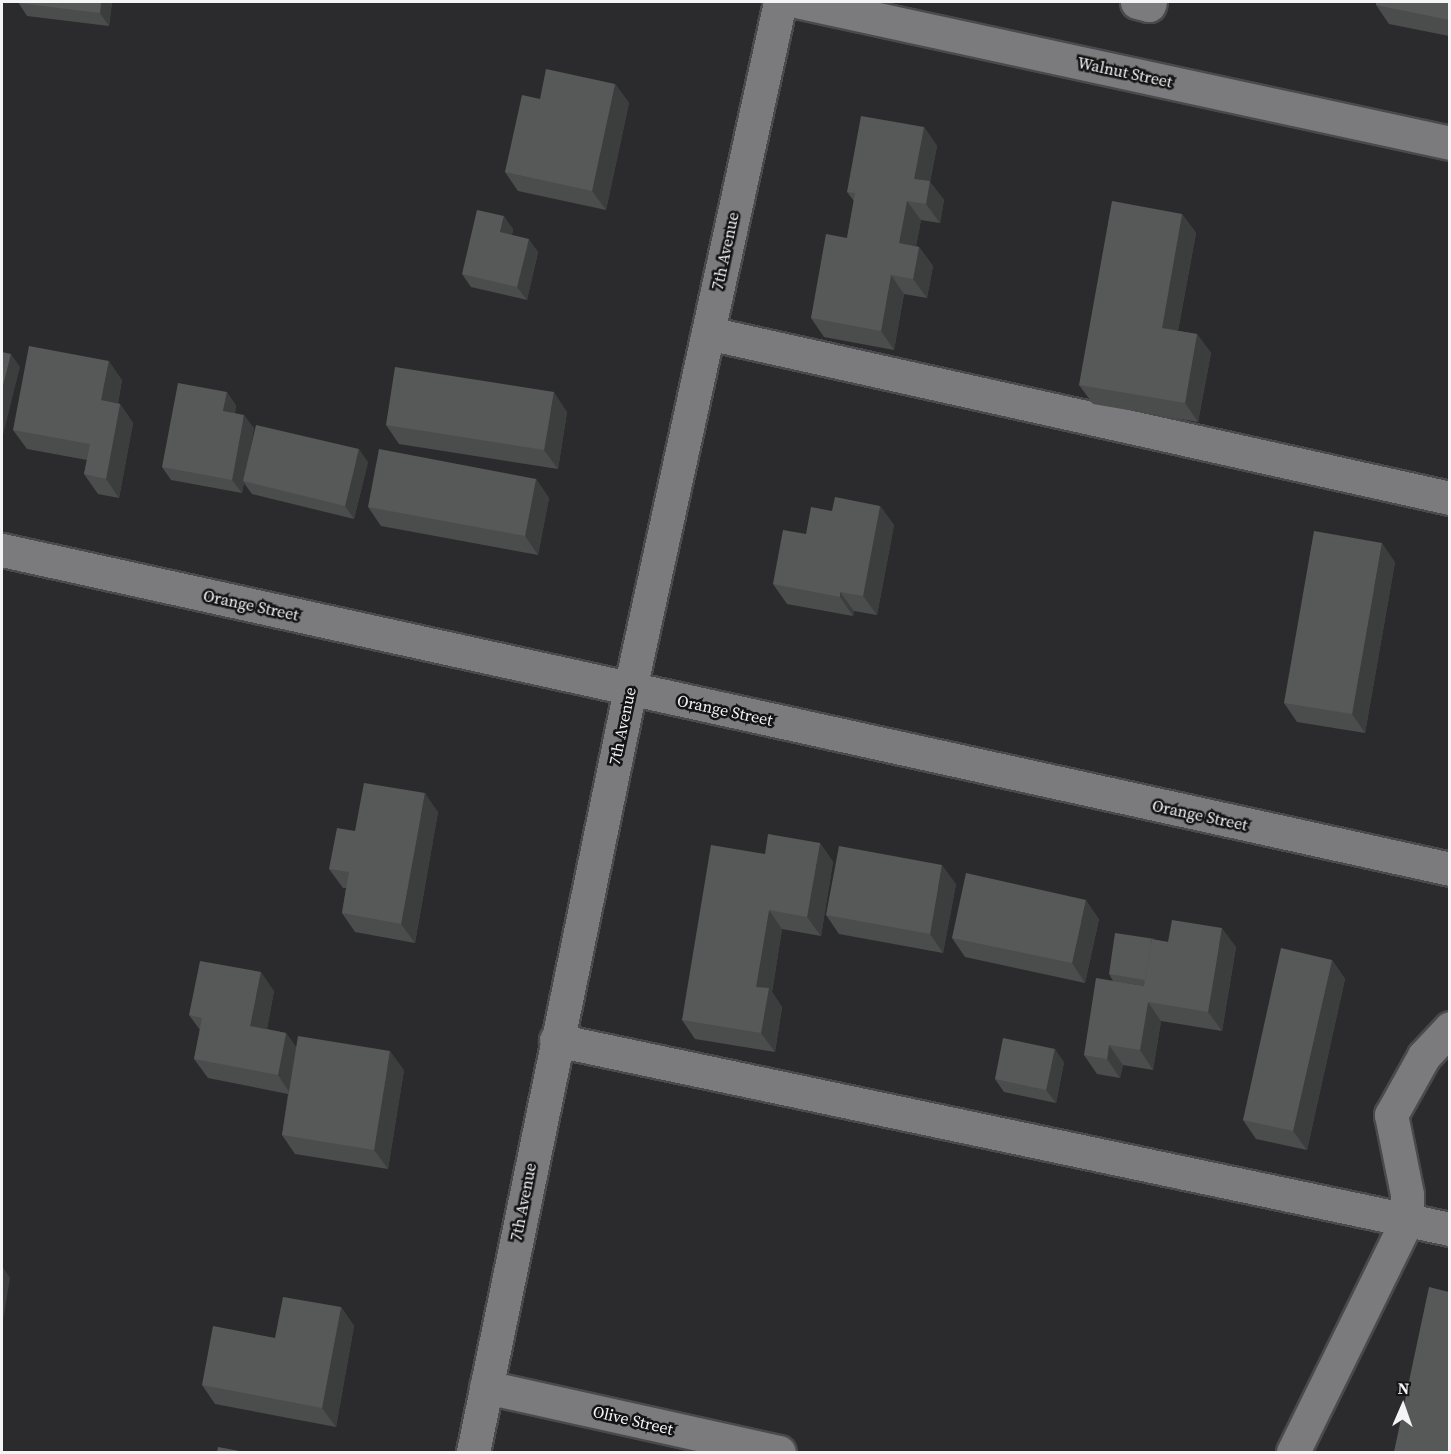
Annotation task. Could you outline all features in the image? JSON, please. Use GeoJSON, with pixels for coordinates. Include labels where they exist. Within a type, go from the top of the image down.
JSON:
{"type":"FeatureCollection","features":[{"type":"Feature","properties":{"kind":"street","name":"7th Avenue"},"geometry":{"type":"LineString","coordinates":[[472,1452],[630,689],[780,2]]}},
{"type":"Feature","properties":{"kind":"street","name":"Walnut Street"},"geometry":{"type":"LineString","coordinates":[[800,2],[1449,143]]}},
{"type":"Feature","properties":{"kind":"street"},"geometry":{"type":"LineString","coordinates":[[1137,2],[1149,5],[1150,2]]}},
{"type":"Feature","properties":{"kind":"street"},"geometry":{"type":"LineString","coordinates":[[708,333],[1449,498]]}},
{"type":"Feature","properties":{"kind":"street","name":"Orange Street"},"geometry":{"type":"LineString","coordinates":[[2,550],[1449,869]]}},
{"type":"Feature","properties":{"kind":"street"},"geometry":{"type":"LineString","coordinates":[[1293,1452],[1407,1220],[1407,1194],[1391,1115],[1424,1056],[1449,1028]]}},
{"type":"Feature","properties":{"kind":"street"},"geometry":{"type":"LineString","coordinates":[[556,1040],[1449,1229]]}},
{"type":"Feature","properties":{"kind":"street","name":"Olive Street"},"geometry":{"type":"LineString","coordinates":[[486,1387],[779,1452]]}},
{"type":"Feature","properties":{"kind":"building"},"geometry":{"type":"Polygon","coordinates":[[[18,2],[101,2],[100,13],[18,2]]]}},
{"type":"Feature","properties":{"kind":"building"},"geometry":{"type":"Polygon","coordinates":[[[1376,2],[1449,2],[1449,20],[1376,5],[1376,2]]]}},
{"type":"Feature","properties":{"kind":"building"},"geometry":{"type":"Polygon","coordinates":[[[546,69],[615,84],[592,191],[505,172],[522,95],[540,99],[546,69]]]}},
{"type":"Feature","properties":{"kind":"building"},"geometry":{"type":"Polygon","coordinates":[[[861,116],[924,127],[914,179],[930,181],[926,204],[907,201],[899,243],[919,247],[913,279],[891,275],[881,331],[811,318],[826,234],[847,238],[855,193],[847,192],[861,116]]]}},
{"type":"Feature","properties":{"kind":"building"},"geometry":{"type":"Polygon","coordinates":[[[1112,201],[1182,214],[1162,328],[1197,334],[1185,403],[1079,385],[1112,201]]]}},
{"type":"Feature","properties":{"kind":"building"},"geometry":{"type":"Polygon","coordinates":[[[477,210],[504,216],[500,232],[529,239],[517,287],[462,274],[477,210]]]}},
{"type":"Feature","properties":{"kind":"building"},"geometry":{"type":"Polygon","coordinates":[[[29,346],[109,361],[101,400],[120,404],[106,479],[84,474],[90,444],[13,430],[29,346]]]}},
{"type":"Feature","properties":{"kind":"building"},"geometry":{"type":"Polygon","coordinates":[[[2,352],[11,354],[2,390],[2,352]]]}},
{"type":"Feature","properties":{"kind":"building"},"geometry":{"type":"Polygon","coordinates":[[[395,367],[554,392],[544,450],[386,425],[395,367]]]}},
{"type":"Feature","properties":{"kind":"building"},"geometry":{"type":"Polygon","coordinates":[[[178,383],[227,392],[223,411],[244,415],[232,480],[162,467],[178,383]]]}},
{"type":"Feature","properties":{"kind":"building"},"geometry":{"type":"Polygon","coordinates":[[[256,425],[359,449],[345,506],[243,481],[256,425]]]}},
{"type":"Feature","properties":{"kind":"building"},"geometry":{"type":"Polygon","coordinates":[[[379,449],[536,479],[525,536],[368,507],[379,449]]]}},
{"type":"Feature","properties":{"kind":"building"},"geometry":{"type":"Polygon","coordinates":[[[835,497],[880,506],[863,596],[840,592],[840,597],[773,584],[783,530],[806,534],[811,507],[832,511],[835,497]]]}},
{"type":"Feature","properties":{"kind":"building"},"geometry":{"type":"Polygon","coordinates":[[[1314,531],[1382,543],[1352,714],[1284,703],[1314,531]]]}},
{"type":"Feature","properties":{"kind":"building"},"geometry":{"type":"Polygon","coordinates":[[[364,783],[425,793],[401,924],[342,913],[349,872],[329,869],[337,828],[355,831],[364,783]]]}},
{"type":"Feature","properties":{"kind":"building"},"geometry":{"type":"Polygon","coordinates":[[[768,834],[820,843],[807,917],[769,910],[756,987],[769,988],[761,1033],[682,1020],[711,845],[765,854],[768,834]]]}},
{"type":"Feature","properties":{"kind":"building"},"geometry":{"type":"Polygon","coordinates":[[[839,846],[942,865],[930,934],[826,915],[839,846]]]}},
{"type":"Feature","properties":{"kind":"building"},"geometry":{"type":"Polygon","coordinates":[[[966,873],[1086,900],[1072,963],[952,938],[966,873]]]}},
{"type":"Feature","properties":{"kind":"building"},"geometry":{"type":"Polygon","coordinates":[[[1172,920],[1222,928],[1208,1012],[1148,1002],[1140,1050],[1109,1045],[1107,1059],[1084,1055],[1096,978],[1144,986],[1152,939],[1168,942],[1172,920]]]}},
{"type":"Feature","properties":{"kind":"building"},"geometry":{"type":"Polygon","coordinates":[[[1115,933],[1155,939],[1152,939],[1145,980],[1109,974],[1115,933]]]}},
{"type":"Feature","properties":{"kind":"building"},"geometry":{"type":"Polygon","coordinates":[[[1281,948],[1332,960],[1293,1131],[1243,1120],[1281,948]]]}},
{"type":"Feature","properties":{"kind":"building"},"geometry":{"type":"Polygon","coordinates":[[[200,961],[261,972],[250,1026],[286,1033],[278,1075],[194,1059],[202,1018],[189,1015],[200,961]]]}},
{"type":"Feature","properties":{"kind":"building"},"geometry":{"type":"Polygon","coordinates":[[[298,1036],[390,1051],[374,1150],[282,1135],[298,1036]]]}},
{"type":"Feature","properties":{"kind":"building"},"geometry":{"type":"Polygon","coordinates":[[[1003,1038],[1055,1049],[1046,1090],[995,1079],[1003,1038]]]}},
{"type":"Feature","properties":{"kind":"building"},"geometry":{"type":"Polygon","coordinates":[[[1429,1287],[1449,1292],[1449,1452],[1394,1452],[1429,1287]]]}},
{"type":"Feature","properties":{"kind":"building"},"geometry":{"type":"Polygon","coordinates":[[[283,1297],[341,1307],[322,1408],[202,1385],[213,1326],[275,1338],[283,1297]]]}},
{"type":"Feature","properties":{"kind":"building"},"geometry":{"type":"Polygon","coordinates":[[[218,1447],[245,1452],[217,1452],[218,1447]]]}}]}
